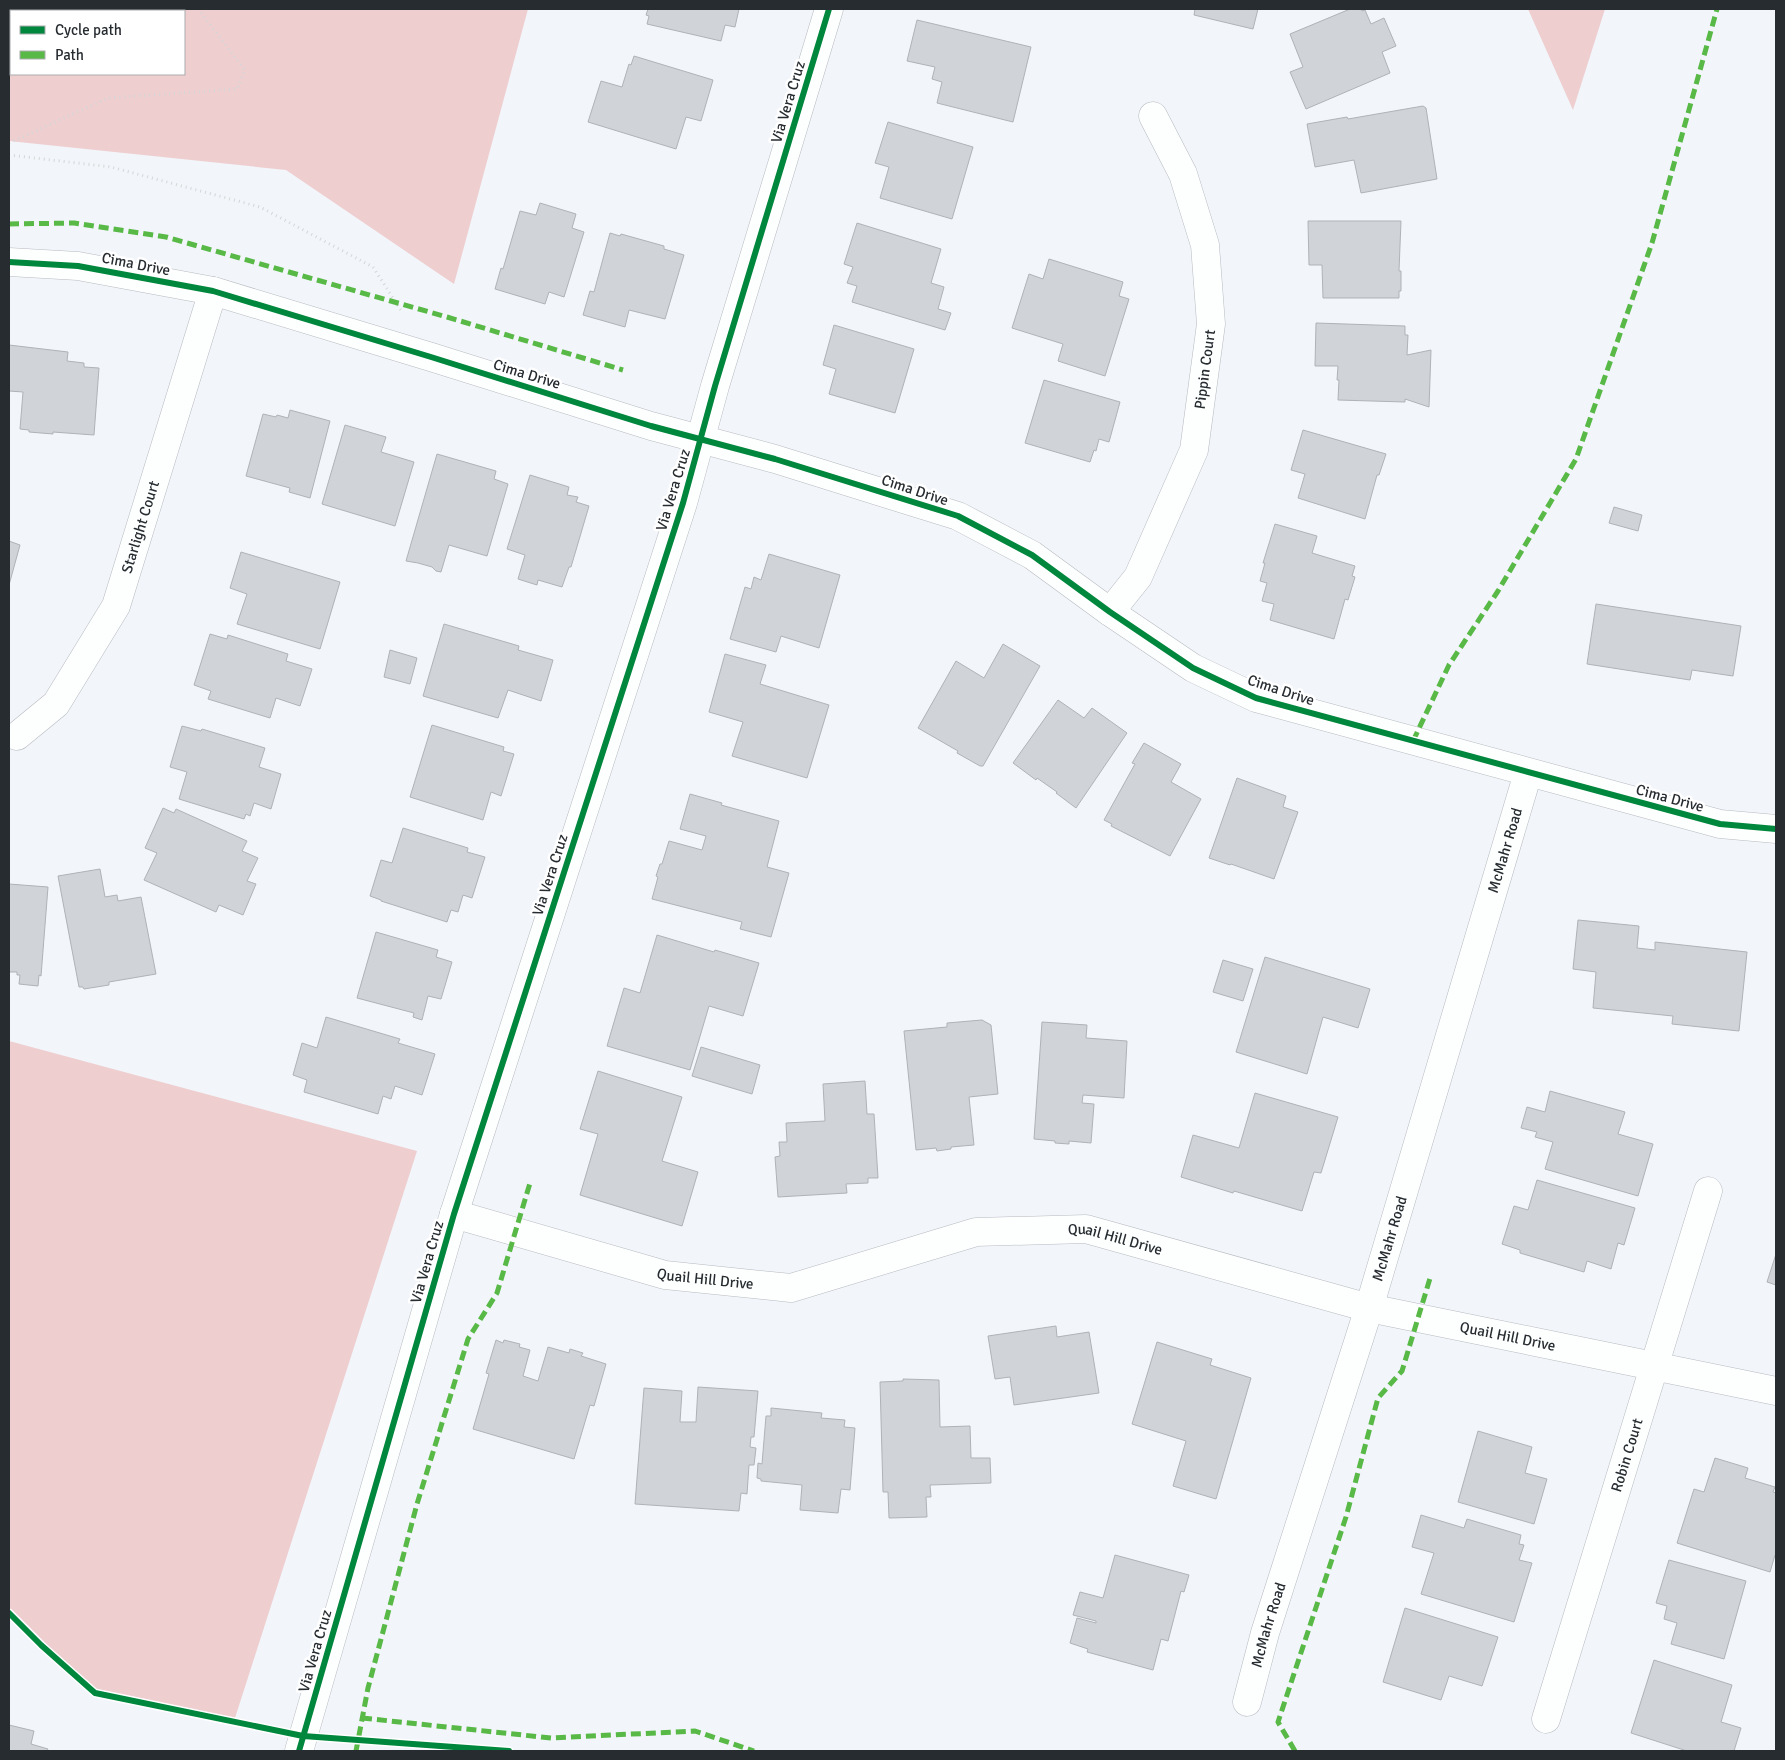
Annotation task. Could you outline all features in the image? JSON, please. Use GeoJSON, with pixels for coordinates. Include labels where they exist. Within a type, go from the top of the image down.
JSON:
{"type":"FeatureCollection","features":[{"type":"Feature","properties":{"kind":"street","name":"Via Vera Cruz"},"geometry":{"type":"LineString","coordinates":[[298,1751],[454,1214],[683,503],[715,386],[829,9]]}},
{"type":"Feature","properties":{"kind":"street","name":"Pippin Court"},"geometry":{"type":"LineString","coordinates":[[1110,612],[1138,577],[1194,450],[1211,324],[1205,245],[1183,174],[1153,116]]}},
{"type":"Feature","properties":{"kind":"street","name":"Cima Drive"},"geometry":{"type":"LineString","coordinates":[[9,262],[78,266],[213,291],[642,423],[775,459],[958,516],[1032,555],[1110,612],[1193,668],[1256,698],[1720,824],[1776,829]]}},
{"type":"Feature","properties":{"kind":"street","name":"Starlight Court"},"geometry":{"type":"LineString","coordinates":[[17,736],[56,704],[116,606],[213,291]]}},
{"type":"Feature","properties":{"kind":"street","name":"McMahr Road"},"geometry":{"type":"LineString","coordinates":[[1247,1702],[1265,1634],[1369,1308],[1528,773]]}},
{"type":"Feature","properties":{"kind":"street","name":"Robin Court"},"geometry":{"type":"LineString","coordinates":[[1546,1719],[1708,1191]]}},
{"type":"Feature","properties":{"kind":"street","name":"Quail Hill Drive"},"geometry":{"type":"LineString","coordinates":[[454,1214],[665,1276],[791,1288],[976,1232],[1086,1229],[1369,1308],[1776,1391]]}},
{"type":"Feature","properties":{"kind":"path"},"geometry":{"type":"LineString","coordinates":[[9,142],[108,98],[237,89],[245,70],[198,9]]}},
{"type":"Feature","properties":{"kind":"path"},"geometry":{"type":"LineString","coordinates":[[9,155],[111,167],[260,207],[373,267],[431,357]]}},
{"type":"Feature","properties":{"kind":"shaded area"},"geometry":{"type":"Polygon","coordinates":[[[9,9],[528,9],[454,284],[286,170],[9,141],[9,9]]]}},
{"type":"Feature","properties":{"kind":"shaded area"},"geometry":{"type":"Polygon","coordinates":[[[1528,9],[1605,9],[1573,110],[1528,9]]]}},
{"type":"Feature","properties":{"kind":"shaded area"},"geometry":{"type":"Polygon","coordinates":[[[9,1041],[417,1151],[234,1721],[95,1693],[41,1645],[9,1613],[9,1041]]]}},
{"type":"Feature","properties":{"kind":"building"},"geometry":{"type":"Polygon","coordinates":[[[648,9],[739,9],[735,27],[725,25],[721,41],[647,24],[649,16],[646,15],[648,9]]]}},
{"type":"Feature","properties":{"kind":"building"},"geometry":{"type":"Polygon","coordinates":[[[1195,9],[1258,9],[1253,29],[1194,15],[1195,9]]]}},
{"type":"Feature","properties":{"kind":"building"},"geometry":{"type":"Polygon","coordinates":[[[1350,9],[1365,10],[1371,24],[1384,18],[1396,46],[1382,52],[1390,73],[1306,109],[1290,72],[1303,67],[1290,34],[1350,9]]]}},
{"type":"Feature","properties":{"kind":"building"},"geometry":{"type":"Polygon","coordinates":[[[917,20],[1031,47],[1013,122],[937,103],[942,82],[932,79],[935,67],[907,61],[917,20]]]}},
{"type":"Feature","properties":{"kind":"building"},"geometry":{"type":"Polygon","coordinates":[[[634,56],[713,80],[701,121],[686,117],[676,149],[588,122],[601,81],[622,87],[629,64],[631,65],[634,56]]]}},
{"type":"Feature","properties":{"kind":"building"},"geometry":{"type":"Polygon","coordinates":[[[1423,106],[1426,108],[1437,179],[1361,193],[1354,160],[1315,167],[1307,124],[1423,106]]]}},
{"type":"Feature","properties":{"kind":"building"},"geometry":{"type":"Polygon","coordinates":[[[888,122],[973,147],[952,219],[880,198],[889,167],[875,163],[888,122]]]}},
{"type":"Feature","properties":{"kind":"building"},"geometry":{"type":"Polygon","coordinates":[[[540,203],[576,214],[572,228],[584,232],[564,297],[549,292],[545,304],[495,289],[501,268],[503,269],[520,211],[536,215],[540,203]]]}},
{"type":"Feature","properties":{"kind":"building"},"geometry":{"type":"Polygon","coordinates":[[[1308,221],[1401,221],[1399,271],[1401,271],[1401,291],[1399,291],[1399,298],[1323,298],[1322,265],[1309,265],[1308,221]]]}},
{"type":"Feature","properties":{"kind":"building"},"geometry":{"type":"Polygon","coordinates":[[[857,223],[941,249],[931,283],[944,287],[938,309],[951,313],[945,330],[852,302],[857,286],[847,283],[853,267],[844,264],[857,223]]]}},
{"type":"Feature","properties":{"kind":"building"},"geometry":{"type":"Polygon","coordinates":[[[610,233],[620,236],[621,234],[664,246],[664,249],[684,255],[665,319],[629,310],[625,327],[583,315],[590,291],[594,292],[610,233]]]}},
{"type":"Feature","properties":{"kind":"building"},"geometry":{"type":"Polygon","coordinates":[[[1049,259],[1123,282],[1119,296],[1129,299],[1105,376],[1058,361],[1063,344],[1012,328],[1029,274],[1043,279],[1049,259]]]}},
{"type":"Feature","properties":{"kind":"building"},"geometry":{"type":"Polygon","coordinates":[[[1316,323],[1405,326],[1405,335],[1408,335],[1407,355],[1431,350],[1429,407],[1405,399],[1405,402],[1338,400],[1338,366],[1315,366],[1316,323]]]}},
{"type":"Feature","properties":{"kind":"building"},"geometry":{"type":"Polygon","coordinates":[[[834,325],[914,349],[895,413],[829,394],[836,369],[823,365],[834,325]]]}},
{"type":"Feature","properties":{"kind":"building"},"geometry":{"type":"Polygon","coordinates":[[[9,345],[68,352],[67,361],[84,363],[84,367],[99,368],[94,435],[53,432],[53,434],[29,432],[29,430],[20,429],[23,392],[9,391],[9,345]]]}},
{"type":"Feature","properties":{"kind":"building"},"geometry":{"type":"Polygon","coordinates":[[[1044,380],[1120,402],[1109,442],[1099,439],[1096,451],[1094,450],[1090,462],[1025,443],[1044,380]]]}},
{"type":"Feature","properties":{"kind":"building"},"geometry":{"type":"Polygon","coordinates":[[[290,410],[330,421],[310,498],[289,492],[290,488],[246,476],[263,414],[288,418],[290,410]]]}},
{"type":"Feature","properties":{"kind":"building"},"geometry":{"type":"Polygon","coordinates":[[[345,425],[386,437],[381,452],[414,462],[395,526],[322,504],[345,425]]]}},
{"type":"Feature","properties":{"kind":"building"},"geometry":{"type":"Polygon","coordinates":[[[1303,430],[1386,454],[1379,475],[1377,475],[1365,519],[1298,498],[1305,474],[1291,470],[1303,430]]]}},
{"type":"Feature","properties":{"kind":"building"},"geometry":{"type":"Polygon","coordinates":[[[437,454],[496,471],[494,479],[508,484],[487,556],[449,545],[441,572],[436,571],[432,567],[406,561],[437,454]]]}},
{"type":"Feature","properties":{"kind":"building"},"geometry":{"type":"Polygon","coordinates":[[[530,475],[569,487],[567,495],[578,497],[576,502],[589,506],[571,567],[569,567],[562,587],[538,580],[537,585],[518,579],[525,555],[507,549],[530,475]]]}},
{"type":"Feature","properties":{"kind":"building"},"geometry":{"type":"Polygon","coordinates":[[[1614,507],[1642,515],[1638,531],[1609,523],[1614,507]]]}},
{"type":"Feature","properties":{"kind":"building"},"geometry":{"type":"Polygon","coordinates":[[[1275,524],[1317,536],[1312,553],[1355,566],[1352,576],[1355,577],[1348,600],[1345,599],[1334,639],[1270,620],[1274,604],[1262,601],[1267,583],[1260,581],[1265,563],[1263,563],[1275,524]]]}},
{"type":"Feature","properties":{"kind":"building"},"geometry":{"type":"Polygon","coordinates":[[[9,541],[20,545],[9,585],[9,541]]]}},
{"type":"Feature","properties":{"kind":"building"},"geometry":{"type":"Polygon","coordinates":[[[241,552],[340,582],[320,649],[237,624],[247,594],[230,588],[241,552]]]}},
{"type":"Feature","properties":{"kind":"building"},"geometry":{"type":"Polygon","coordinates":[[[769,554],[840,575],[819,648],[781,636],[776,652],[730,639],[745,587],[751,589],[754,577],[761,580],[769,554]]]}},
{"type":"Feature","properties":{"kind":"building"},"geometry":{"type":"Polygon","coordinates":[[[1596,604],[1741,626],[1733,676],[1692,670],[1690,680],[1587,664],[1596,604]]]}},
{"type":"Feature","properties":{"kind":"building"},"geometry":{"type":"Polygon","coordinates":[[[444,624],[519,646],[518,650],[553,660],[541,701],[508,690],[498,718],[423,696],[444,624]]]}},
{"type":"Feature","properties":{"kind":"building"},"geometry":{"type":"Polygon","coordinates":[[[210,634],[227,639],[228,635],[288,654],[286,661],[312,669],[300,706],[276,698],[270,718],[208,699],[211,691],[194,685],[210,634]]]}},
{"type":"Feature","properties":{"kind":"building"},"geometry":{"type":"Polygon","coordinates":[[[1003,644],[1040,666],[983,766],[980,766],[918,728],[956,661],[984,678],[1003,644]]]}},
{"type":"Feature","properties":{"kind":"building"},"geometry":{"type":"Polygon","coordinates":[[[390,650],[417,658],[410,684],[384,677],[390,650]]]}},
{"type":"Feature","properties":{"kind":"building"},"geometry":{"type":"Polygon","coordinates":[[[725,654],[766,665],[760,684],[829,705],[807,778],[732,756],[743,722],[709,712],[725,654]]]}},
{"type":"Feature","properties":{"kind":"building"},"geometry":{"type":"Polygon","coordinates":[[[1058,700],[1084,718],[1092,708],[1127,733],[1076,808],[1057,792],[1037,778],[1036,780],[1013,763],[1058,700]]]}},
{"type":"Feature","properties":{"kind":"building"},"geometry":{"type":"Polygon","coordinates":[[[432,725],[504,747],[503,751],[514,754],[501,796],[491,792],[483,820],[410,797],[432,725]]]}},
{"type":"Feature","properties":{"kind":"building"},"geometry":{"type":"Polygon","coordinates":[[[182,726],[201,731],[202,729],[265,748],[259,767],[281,774],[271,809],[254,803],[250,816],[246,814],[244,819],[179,799],[187,772],[170,767],[182,726]]]}},
{"type":"Feature","properties":{"kind":"building"},"geometry":{"type":"Polygon","coordinates":[[[1144,743],[1181,764],[1171,782],[1201,799],[1170,856],[1111,826],[1112,824],[1104,820],[1135,764],[1132,763],[1144,743]]]}},
{"type":"Feature","properties":{"kind":"building"},"geometry":{"type":"Polygon","coordinates":[[[1237,778],[1286,796],[1283,807],[1298,812],[1274,879],[1209,858],[1237,778]]]}},
{"type":"Feature","properties":{"kind":"building"},"geometry":{"type":"Polygon","coordinates":[[[690,794],[722,803],[721,805],[779,821],[767,867],[789,873],[771,937],[740,929],[742,922],[652,899],[658,877],[656,876],[669,841],[702,850],[706,836],[680,829],[690,794]]]}},
{"type":"Feature","properties":{"kind":"building"},"geometry":{"type":"Polygon","coordinates":[[[163,808],[174,813],[176,809],[247,841],[242,851],[258,858],[247,881],[256,884],[243,915],[219,905],[216,912],[144,880],[157,853],[145,848],[163,808]]]}},
{"type":"Feature","properties":{"kind":"building"},"geometry":{"type":"Polygon","coordinates":[[[403,828],[468,848],[467,852],[485,857],[472,898],[463,895],[458,912],[451,910],[447,922],[370,896],[381,860],[392,863],[403,828]]]}},
{"type":"Feature","properties":{"kind":"building"},"geometry":{"type":"Polygon","coordinates":[[[100,869],[105,897],[117,895],[118,901],[141,897],[156,974],[109,982],[109,985],[84,989],[79,987],[58,876],[100,869]]]}},
{"type":"Feature","properties":{"kind":"building"},"geometry":{"type":"Polygon","coordinates":[[[9,884],[48,887],[41,976],[39,975],[38,986],[19,984],[20,975],[17,975],[17,972],[9,972],[9,884]]]}},
{"type":"Feature","properties":{"kind":"building"},"geometry":{"type":"Polygon","coordinates":[[[1578,920],[1639,926],[1637,948],[1655,950],[1655,942],[1747,952],[1739,1031],[1672,1024],[1673,1016],[1593,1008],[1596,972],[1573,969],[1578,920]]]}},
{"type":"Feature","properties":{"kind":"building"},"geometry":{"type":"Polygon","coordinates":[[[376,932],[438,950],[436,957],[452,962],[441,999],[428,996],[422,1020],[413,1017],[414,1013],[357,998],[376,932]]]}},
{"type":"Feature","properties":{"kind":"building"},"geometry":{"type":"Polygon","coordinates":[[[657,935],[759,963],[743,1016],[709,1006],[690,1070],[607,1046],[624,988],[640,993],[657,935]]]}},
{"type":"Feature","properties":{"kind":"building"},"geometry":{"type":"Polygon","coordinates":[[[1265,957],[1370,989],[1358,1028],[1323,1017],[1307,1074],[1236,1052],[1265,957]]]}},
{"type":"Feature","properties":{"kind":"building"},"geometry":{"type":"Polygon","coordinates":[[[1223,960],[1253,969],[1243,1001],[1213,992],[1223,960]]]}},
{"type":"Feature","properties":{"kind":"building"},"geometry":{"type":"Polygon","coordinates":[[[326,1017],[400,1039],[398,1043],[435,1054],[422,1095],[395,1086],[391,1099],[383,1096],[378,1114],[304,1092],[307,1080],[293,1075],[302,1043],[317,1048],[326,1017]]]}},
{"type":"Feature","properties":{"kind":"building"},"geometry":{"type":"Polygon","coordinates":[[[982,1020],[991,1025],[998,1094],[969,1097],[974,1145],[951,1147],[951,1149],[937,1151],[936,1148],[916,1150],[904,1031],[947,1027],[947,1023],[982,1020]]]}},
{"type":"Feature","properties":{"kind":"building"},"geometry":{"type":"Polygon","coordinates":[[[1042,1022],[1087,1025],[1086,1038],[1127,1041],[1124,1098],[1083,1095],[1082,1103],[1094,1104],[1091,1143],[1069,1141],[1069,1144],[1034,1139],[1042,1022]]]}},
{"type":"Feature","properties":{"kind":"building"},"geometry":{"type":"Polygon","coordinates":[[[701,1047],[760,1065],[752,1094],[692,1076],[701,1047]]]}},
{"type":"Feature","properties":{"kind":"building"},"geometry":{"type":"Polygon","coordinates":[[[598,1071],[682,1097],[662,1161],[698,1172],[682,1226],[580,1195],[598,1134],[580,1129],[598,1071]]]}},
{"type":"Feature","properties":{"kind":"building"},"geometry":{"type":"Polygon","coordinates":[[[865,1081],[867,1114],[874,1114],[878,1178],[868,1178],[868,1183],[846,1184],[847,1193],[778,1197],[775,1157],[780,1156],[779,1142],[787,1142],[786,1123],[825,1121],[823,1084],[865,1081]]]}},
{"type":"Feature","properties":{"kind":"building"},"geometry":{"type":"Polygon","coordinates":[[[1550,1091],[1625,1112],[1618,1134],[1653,1144],[1638,1196],[1545,1169],[1553,1142],[1535,1137],[1537,1132],[1521,1128],[1527,1107],[1545,1112],[1550,1091]]]}},
{"type":"Feature","properties":{"kind":"building"},"geometry":{"type":"Polygon","coordinates":[[[1255,1093],[1338,1117],[1321,1173],[1314,1172],[1302,1211],[1181,1177],[1193,1135],[1239,1148],[1255,1093]]]}},
{"type":"Feature","properties":{"kind":"building"},"geometry":{"type":"Polygon","coordinates":[[[1537,1180],[1635,1208],[1624,1245],[1618,1243],[1611,1269],[1587,1261],[1584,1272],[1520,1253],[1520,1250],[1502,1244],[1514,1206],[1528,1210],[1537,1180]]]}},
{"type":"Feature","properties":{"kind":"building"},"geometry":{"type":"Polygon","coordinates":[[[1776,1254],[1776,1285],[1767,1282],[1776,1254]]]}},
{"type":"Feature","properties":{"kind":"building"},"geometry":{"type":"Polygon","coordinates":[[[1056,1326],[1057,1337],[1089,1332],[1099,1393],[1014,1405],[1010,1377],[995,1379],[988,1336],[1056,1326]]]}},
{"type":"Feature","properties":{"kind":"building"},"geometry":{"type":"Polygon","coordinates":[[[496,1340],[503,1343],[504,1340],[520,1344],[519,1347],[530,1350],[523,1376],[538,1381],[548,1347],[569,1353],[570,1349],[583,1353],[581,1356],[606,1364],[594,1406],[590,1405],[574,1459],[473,1429],[489,1374],[486,1373],[496,1340]]]}},
{"type":"Feature","properties":{"kind":"building"},"geometry":{"type":"Polygon","coordinates":[[[1157,1342],[1212,1359],[1210,1365],[1251,1378],[1216,1499],[1173,1486],[1186,1441],[1132,1424],[1157,1342]]]}},
{"type":"Feature","properties":{"kind":"building"},"geometry":{"type":"Polygon","coordinates":[[[903,1379],[939,1380],[940,1427],[970,1426],[971,1458],[990,1458],[991,1483],[930,1485],[931,1497],[926,1497],[927,1517],[889,1518],[888,1492],[883,1492],[880,1382],[903,1381],[903,1379]]]}},
{"type":"Feature","properties":{"kind":"building"},"geometry":{"type":"Polygon","coordinates":[[[698,1387],[758,1391],[754,1437],[751,1437],[750,1447],[756,1448],[754,1465],[749,1465],[747,1494],[741,1493],[739,1511],[635,1504],[644,1388],[682,1391],[680,1422],[696,1422],[698,1387]]]}},
{"type":"Feature","properties":{"kind":"building"},"geometry":{"type":"Polygon","coordinates":[[[771,1408],[822,1413],[821,1418],[845,1420],[844,1427],[855,1428],[850,1490],[841,1489],[838,1513],[800,1510],[802,1485],[761,1481],[761,1479],[757,1478],[758,1463],[762,1464],[766,1416],[771,1416],[771,1408]]]}},
{"type":"Feature","properties":{"kind":"building"},"geometry":{"type":"Polygon","coordinates":[[[1478,1431],[1532,1447],[1525,1473],[1547,1479],[1534,1524],[1458,1502],[1478,1431]]]}},
{"type":"Feature","properties":{"kind":"building"},"geometry":{"type":"Polygon","coordinates":[[[1715,1458],[1748,1468],[1745,1478],[1775,1487],[1773,1492],[1776,1493],[1776,1555],[1770,1572],[1677,1543],[1694,1489],[1704,1492],[1715,1458]]]}},
{"type":"Feature","properties":{"kind":"building"},"geometry":{"type":"Polygon","coordinates":[[[1421,1515],[1464,1528],[1467,1519],[1521,1535],[1519,1544],[1524,1545],[1519,1560],[1532,1563],[1514,1622],[1421,1594],[1434,1553],[1412,1547],[1421,1515]]]}},
{"type":"Feature","properties":{"kind":"building"},"geometry":{"type":"Polygon","coordinates":[[[1115,1555],[1189,1575],[1184,1592],[1181,1591],[1168,1641],[1161,1639],[1153,1670],[1087,1652],[1088,1649],[1070,1643],[1077,1618],[1096,1623],[1096,1621],[1073,1615],[1080,1592],[1103,1598],[1115,1555]]]}},
{"type":"Feature","properties":{"kind":"building"},"geometry":{"type":"Polygon","coordinates":[[[1669,1560],[1746,1581],[1724,1659],[1671,1644],[1677,1623],[1664,1619],[1667,1606],[1656,1603],[1669,1560]]]}},
{"type":"Feature","properties":{"kind":"building"},"geometry":{"type":"Polygon","coordinates":[[[1405,1608],[1498,1637],[1482,1686],[1449,1676],[1441,1700],[1383,1682],[1405,1608]]]}},
{"type":"Feature","properties":{"kind":"building"},"geometry":{"type":"Polygon","coordinates":[[[1654,1660],[1732,1685],[1721,1722],[1741,1728],[1734,1751],[1687,1751],[1631,1733],[1654,1660]]]}},
{"type":"Feature","properties":{"kind":"building"},"geometry":{"type":"Polygon","coordinates":[[[9,1725],[34,1731],[31,1744],[48,1749],[47,1751],[9,1751],[9,1725]]]}},
{"type":"Feature","properties":{"kind":"marked path"},"geometry":{"type":"LineString","coordinates":[[1413,741],[1449,665],[1498,591],[1576,459],[1652,243],[1717,9]]}},
{"type":"Feature","properties":{"kind":"marked path"},"geometry":{"type":"LineString","coordinates":[[9,224],[74,223],[166,237],[447,317],[623,370]]}},
{"type":"Feature","properties":{"kind":"marked path"},"geometry":{"type":"LineString","coordinates":[[356,1751],[368,1688],[417,1504],[468,1339],[497,1293],[530,1183]]}},
{"type":"Feature","properties":{"kind":"marked path"},"geometry":{"type":"LineString","coordinates":[[1295,1751],[1278,1722],[1346,1517],[1378,1398],[1402,1371],[1431,1275]]}},
{"type":"Feature","properties":{"kind":"marked path"},"geometry":{"type":"LineString","coordinates":[[362,1718],[551,1738],[695,1731],[754,1751]]}},
{"type":"Feature","properties":{"kind":"cycle path"},"geometry":{"type":"LineString","coordinates":[[299,1751],[454,1214],[683,503],[715,386],[829,9]]}},
{"type":"Feature","properties":{"kind":"cycle path"},"geometry":{"type":"LineString","coordinates":[[9,262],[78,266],[213,291],[651,426],[775,459],[958,516],[1032,555],[1110,612],[1193,668],[1256,698],[1720,824],[1776,829]]}},
{"type":"Feature","properties":{"kind":"cycle path"},"geometry":{"type":"LineString","coordinates":[[9,1613],[41,1645],[95,1693],[303,1736],[509,1751]]}}]}
